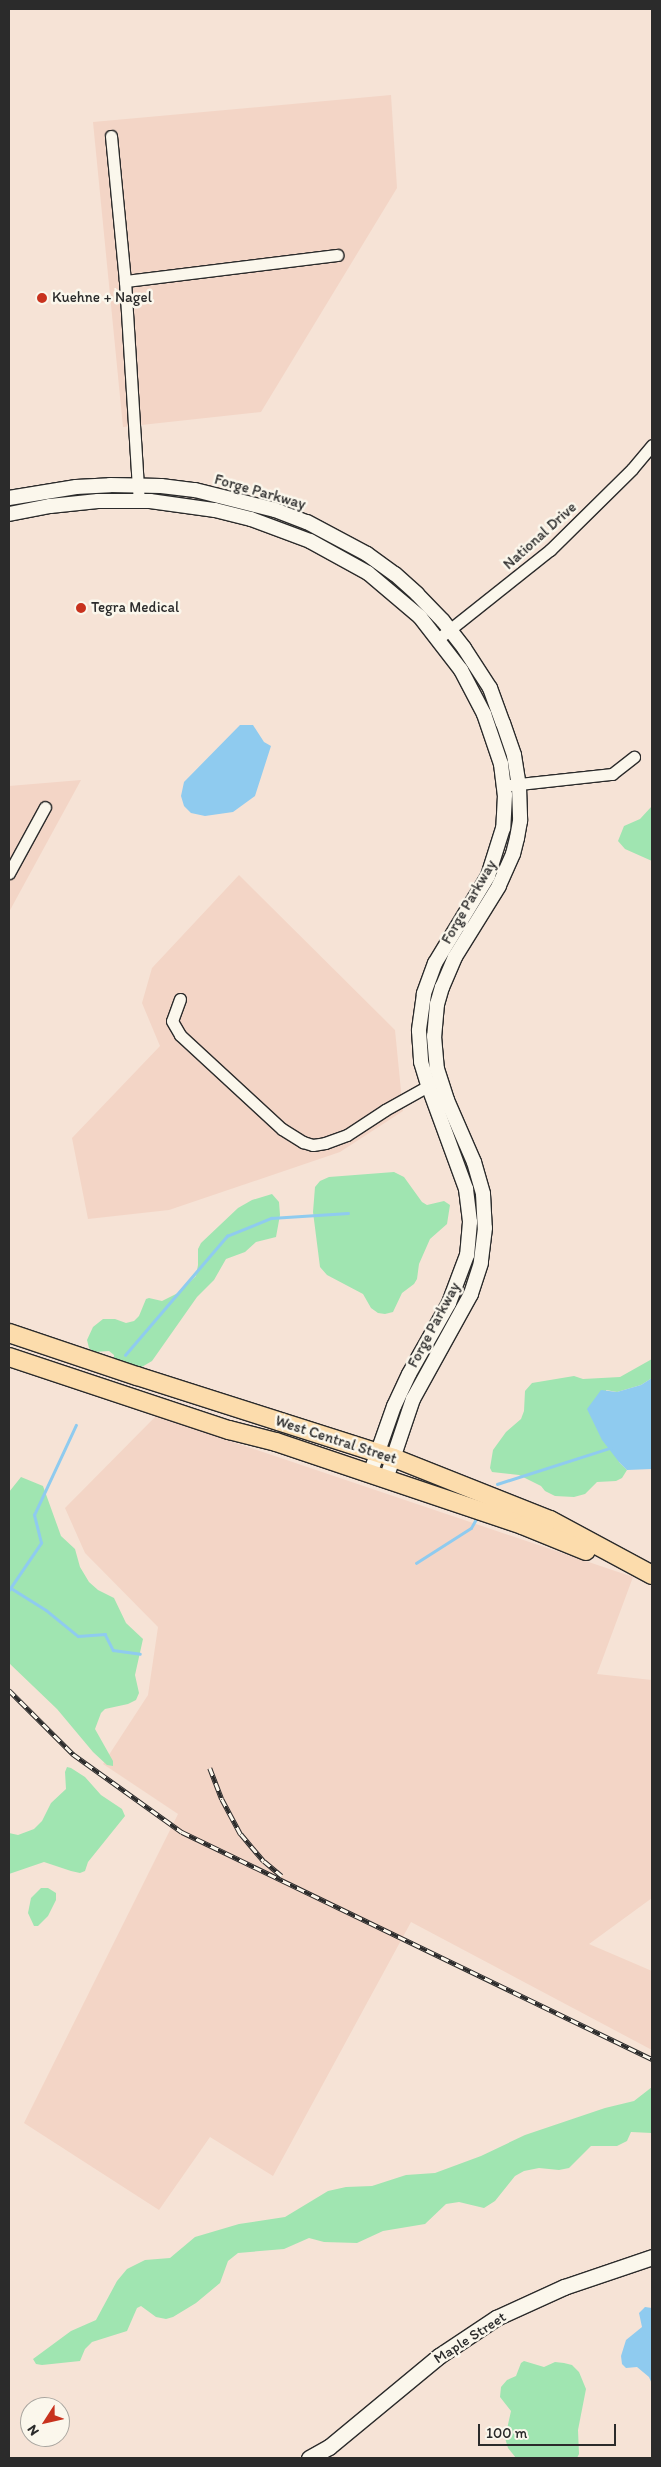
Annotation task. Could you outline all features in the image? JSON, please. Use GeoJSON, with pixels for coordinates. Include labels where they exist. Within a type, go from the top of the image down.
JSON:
{"type":"FeatureCollection","features":[{"type":"Feature","properties":{"kind":"main road","name":"West Central Street"},"geometry":{"type":"LineString","coordinates":[[9,1333],[146,1379],[386,1455],[550,1520],[652,1575]]}},
{"type":"Feature","properties":{"kind":"main road","name":"West Central Street"},"geometry":{"type":"LineString","coordinates":[[9,1357],[530,1528],[652,1579]]}},
{"type":"Feature","properties":{"kind":"main road","name":"Maple Street"},"geometry":{"type":"LineString","coordinates":[[309,2458],[329,2447],[439,2356],[496,2318],[564,2287],[652,2257]]}},
{"type":"Feature","properties":{"kind":"street"},"geometry":{"type":"LineString","coordinates":[[111,136],[125,281],[139,501]]}},
{"type":"Feature","properties":{"kind":"street"},"geometry":{"type":"LineString","coordinates":[[125,281],[337,254]]}},
{"type":"Feature","properties":{"kind":"street","name":"National Drive"},"geometry":{"type":"LineString","coordinates":[[438,639],[550,550],[632,469],[652,445]]}},
{"type":"Feature","properties":{"kind":"street","name":"Forge Parkway"},"geometry":{"type":"LineString","coordinates":[[9,498],[76,487],[138,486],[195,490],[275,510],[307,522],[345,542],[395,574],[450,630],[490,688],[514,755],[520,821],[513,854],[499,886],[455,958],[442,987],[437,1004],[434,1036],[437,1069],[474,1162],[483,1194],[485,1228],[481,1263],[471,1294],[413,1400],[402,1429],[386,1455]]}},
{"type":"Feature","properties":{"kind":"street","name":"Forge Parkway"},"geometry":{"type":"LineString","coordinates":[[9,514],[50,506],[98,501],[139,501],[215,510],[263,522],[310,541],[375,578],[420,617],[461,670],[484,714],[501,764],[504,786],[502,828],[494,861],[479,891],[435,963],[424,994],[419,1030],[421,1062],[466,1189],[470,1222],[467,1256],[449,1303],[409,1374],[378,1477]]}},
{"type":"Feature","properties":{"kind":"street"},"geometry":{"type":"LineString","coordinates":[[504,786],[612,774],[634,757]]}},
{"type":"Feature","properties":{"kind":"street"},"geometry":{"type":"LineString","coordinates":[[9,873],[45,807]]}},
{"type":"Feature","properties":{"kind":"street"},"geometry":{"type":"LineString","coordinates":[[180,999],[172,1021],[180,1035],[282,1129],[303,1142],[313,1145],[347,1135],[428,1085],[441,1080]]}},
{"type":"Feature","properties":{"kind":"shaded area"},"geometry":{"type":"Polygon","coordinates":[[[391,95],[397,188],[261,412],[123,427],[93,122],[391,95]]]}},
{"type":"Feature","properties":{"kind":"shaded area"},"geometry":{"type":"Polygon","coordinates":[[[81,780],[9,912],[9,786],[81,780]]]}},
{"type":"Feature","properties":{"kind":"shaded area"},"geometry":{"type":"Polygon","coordinates":[[[239,875],[395,1030],[403,1111],[340,1152],[169,1210],[88,1219],[72,1138],[160,1046],[142,1003],[152,968],[239,875]]]}},
{"type":"Feature","properties":{"kind":"shaded area"},"geometry":{"type":"Polygon","coordinates":[[[156,1416],[633,1577],[597,1674],[652,1680],[652,1898],[589,1944],[652,1971],[652,2050],[411,1922],[273,2176],[210,2137],[159,2210],[24,2123],[178,1814],[103,1764],[148,1695],[158,1627],[85,1553],[65,1508],[156,1416]]]}},
{"type":"Feature","properties":{"kind":"green space"},"geometry":{"type":"Polygon","coordinates":[[[652,806],[652,861],[625,849],[618,841],[624,826],[640,819],[652,806]]]}},
{"type":"Feature","properties":{"kind":"green space"},"geometry":{"type":"Polygon","coordinates":[[[394,1172],[404,1177],[422,1202],[427,1205],[444,1201],[450,1205],[447,1224],[430,1239],[419,1264],[417,1279],[414,1284],[402,1293],[393,1312],[385,1314],[378,1313],[371,1308],[363,1294],[327,1275],[320,1267],[313,1212],[315,1187],[320,1181],[329,1177],[394,1172]]]}},
{"type":"Feature","properties":{"kind":"green space"},"geometry":{"type":"Polygon","coordinates":[[[272,1194],[279,1202],[280,1215],[276,1237],[256,1242],[245,1252],[226,1259],[214,1280],[197,1297],[152,1361],[140,1368],[114,1359],[114,1355],[109,1351],[94,1352],[89,1348],[87,1340],[93,1327],[103,1319],[115,1319],[126,1323],[134,1321],[139,1316],[146,1299],[162,1301],[178,1293],[196,1276],[198,1249],[201,1243],[238,1208],[252,1200],[272,1194]]]}},
{"type":"Feature","properties":{"kind":"green space"},"geometry":{"type":"Polygon","coordinates":[[[652,1359],[652,1378],[641,1385],[617,1392],[606,1390],[619,1462],[627,1470],[622,1478],[616,1481],[597,1482],[585,1494],[574,1497],[555,1496],[545,1491],[541,1486],[519,1475],[492,1472],[490,1468],[493,1450],[506,1432],[521,1419],[524,1411],[525,1391],[532,1383],[574,1376],[583,1379],[620,1377],[652,1359]]]}},
{"type":"Feature","properties":{"kind":"green space"},"geometry":{"type":"Polygon","coordinates":[[[21,1477],[43,1486],[61,1536],[75,1549],[80,1567],[89,1582],[98,1590],[114,1598],[126,1623],[143,1639],[135,1675],[139,1693],[136,1700],[128,1704],[105,1709],[101,1713],[95,1729],[113,1761],[113,1766],[107,1765],[93,1752],[57,1709],[9,1663],[9,1492],[21,1477]]]}},
{"type":"Feature","properties":{"kind":"green space"},"geometry":{"type":"Polygon","coordinates":[[[67,1767],[85,1777],[101,1795],[122,1809],[125,1816],[88,1862],[85,1871],[80,1873],[44,1862],[9,1874],[9,1833],[18,1835],[34,1829],[42,1821],[51,1803],[66,1789],[65,1772],[67,1767]]]}},
{"type":"Feature","properties":{"kind":"green space"},"geometry":{"type":"Polygon","coordinates":[[[41,1888],[48,1888],[56,1893],[56,1900],[48,1916],[38,1926],[34,1926],[28,1913],[31,1898],[41,1888]]]}},
{"type":"Feature","properties":{"kind":"green space"},"geometry":{"type":"Polygon","coordinates":[[[652,2087],[652,2133],[631,2132],[627,2141],[617,2146],[591,2146],[569,2168],[559,2170],[539,2168],[524,2171],[515,2176],[495,2201],[484,2208],[459,2202],[446,2204],[425,2224],[383,2231],[357,2243],[324,2242],[309,2238],[284,2249],[238,2253],[228,2261],[220,2283],[196,2303],[173,2317],[166,2319],[156,2317],[141,2306],[137,2308],[127,2331],[92,2342],[85,2349],[80,2361],[42,2365],[36,2364],[33,2359],[71,2331],[96,2320],[117,2281],[127,2269],[145,2260],[170,2258],[195,2237],[239,2224],[285,2217],[328,2191],[346,2187],[372,2186],[406,2175],[435,2173],[481,2156],[525,2135],[605,2108],[634,2101],[652,2087]]]}},
{"type":"Feature","properties":{"kind":"green space"},"geometry":{"type":"Polygon","coordinates":[[[524,2361],[544,2367],[555,2362],[564,2363],[572,2365],[579,2372],[586,2389],[578,2430],[579,2454],[577,2458],[516,2458],[508,2448],[505,2438],[511,2411],[500,2397],[501,2387],[507,2380],[516,2376],[521,2363],[524,2361]]]}},
{"type":"Feature","properties":{"kind":"water"},"geometry":{"type":"Polygon","coordinates":[[[240,725],[253,725],[264,742],[271,746],[255,796],[233,812],[205,816],[191,813],[184,806],[181,796],[184,782],[240,725]]]}},
{"type":"Feature","properties":{"kind":"water"},"geometry":{"type":"Polygon","coordinates":[[[652,1378],[652,1469],[627,1470],[602,1440],[587,1409],[601,1390],[617,1392],[641,1385],[652,1378]]]}},
{"type":"Feature","properties":{"kind":"water"},"geometry":{"type":"Polygon","coordinates":[[[645,2307],[652,2308],[652,2384],[649,2377],[637,2367],[626,2368],[622,2364],[621,2356],[626,2340],[642,2327],[639,2313],[645,2307]]]}},
{"type":"Feature","properties":{"kind":"waterway"},"geometry":{"type":"LineString","coordinates":[[125,1355],[227,1236],[271,1218],[348,1213]]}},
{"type":"Feature","properties":{"kind":"waterway"},"geometry":{"type":"LineString","coordinates":[[9,1590],[41,1543],[34,1515],[76,1425]]}},
{"type":"Feature","properties":{"kind":"waterway"},"geometry":{"type":"LineString","coordinates":[[497,1484],[610,1448]]}},
{"type":"Feature","properties":{"kind":"waterway"},"geometry":{"type":"LineString","coordinates":[[416,1563],[471,1528],[476,1519]]}},
{"type":"Feature","properties":{"kind":"waterway"},"geometry":{"type":"LineString","coordinates":[[11,1588],[46,1610],[78,1636],[105,1634],[113,1650],[140,1654]]}},
{"type":"Feature","properties":{"kind":"railway"},"geometry":{"type":"LineString","coordinates":[[9,1690],[73,1754],[182,1832],[652,2059]]}},
{"type":"Feature","properties":{"kind":"railway"},"geometry":{"type":"LineString","coordinates":[[210,1768],[222,1799],[241,1834],[264,1861],[282,1876]]}},
{"type":"Feature","properties":{"kind":"place","name":"Kuehne + Nagel"},"geometry":{"type":"Point","coordinates":[42,298]}},
{"type":"Feature","properties":{"kind":"place","name":"Tegra Medical"},"geometry":{"type":"Point","coordinates":[81,608]}}]}
